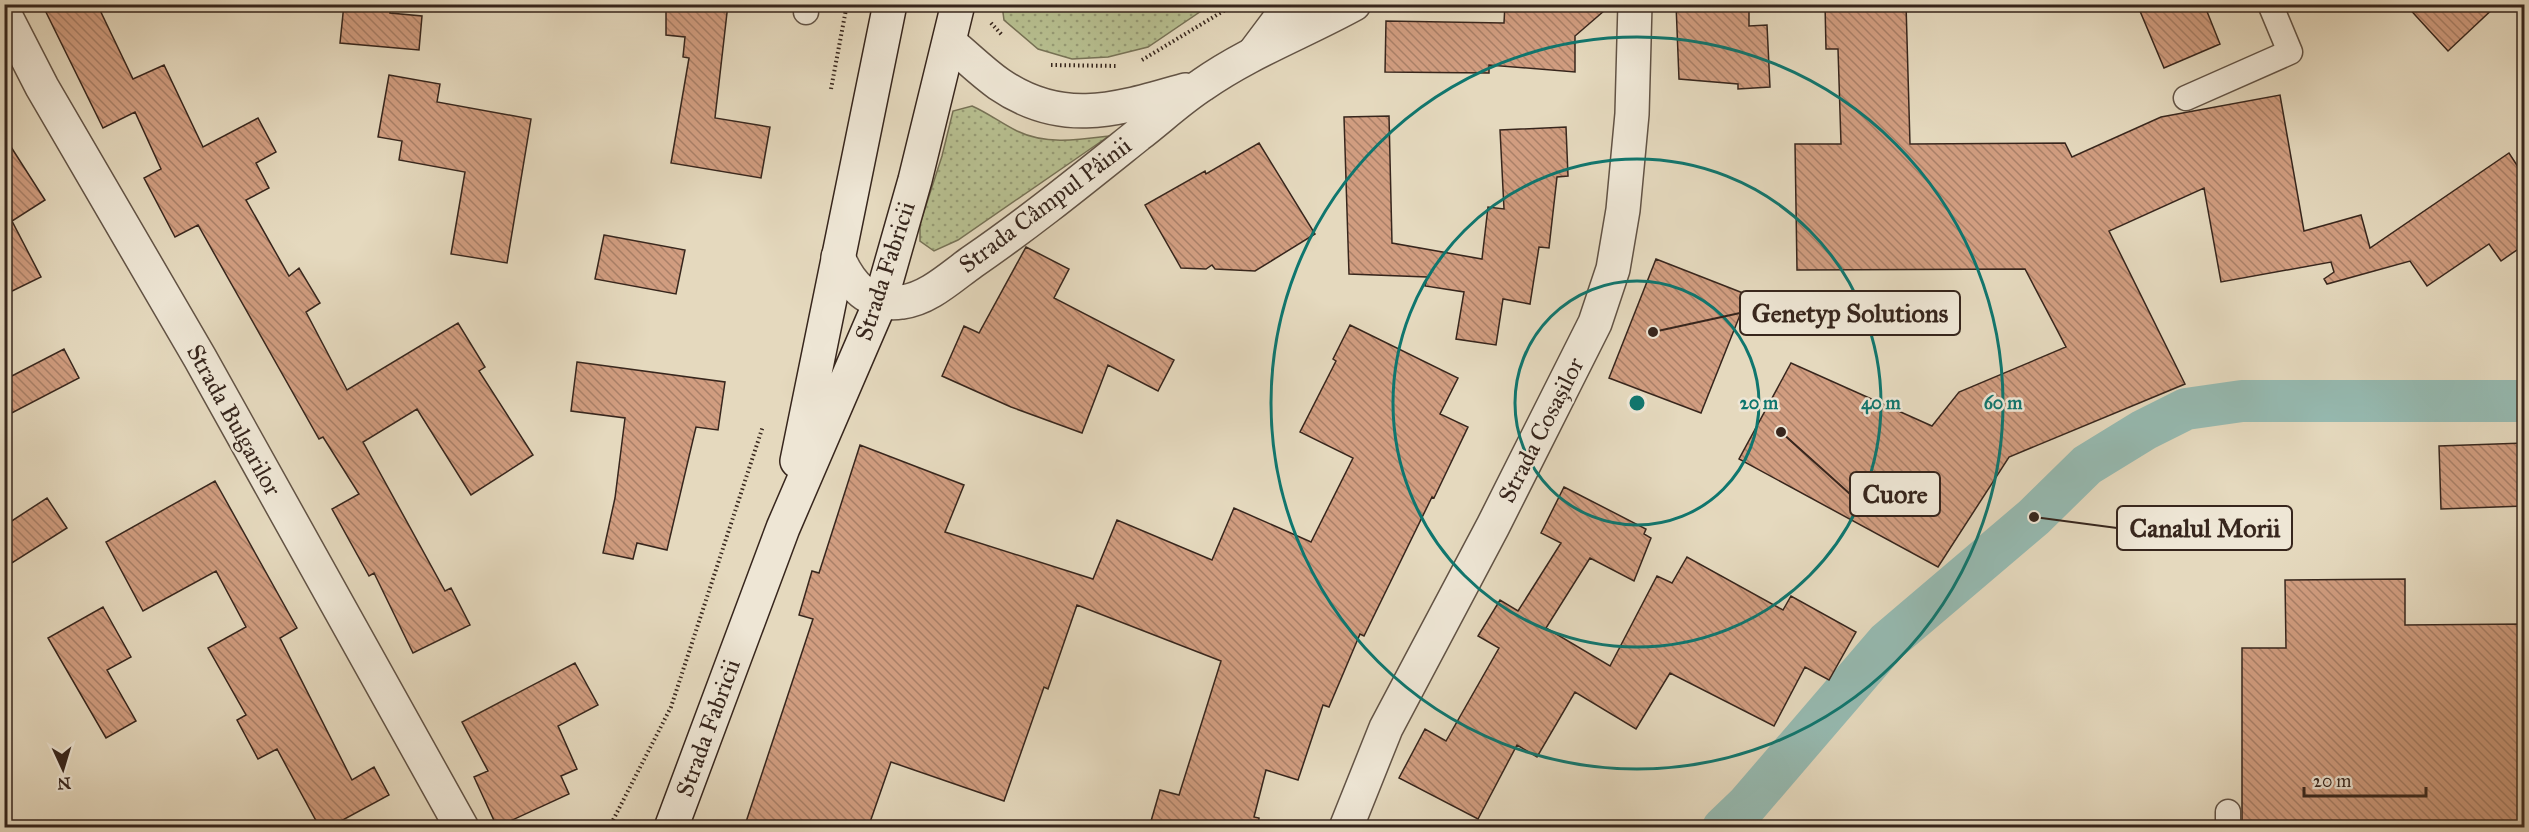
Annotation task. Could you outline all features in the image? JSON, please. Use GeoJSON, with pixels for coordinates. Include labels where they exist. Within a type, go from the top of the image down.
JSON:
{"type":"FeatureCollection","features":[{"type":"Feature","properties":{"kind":"street","name":"Strada Fabricii"},"geometry":{"type":"LineString","coordinates":[[783,528],[890,4]]}},
{"type":"Feature","properties":{"kind":"street","name":"Strada Fabricii"},"geometry":{"type":"LineString","coordinates":[[671,828],[783,528],[880,303],[915,180],[958,4]]}},
{"type":"Feature","properties":{"kind":"street","name":"Strada Câmpul Pâinii"},"geometry":{"type":"LineString","coordinates":[[1255,52],[1291,4]]}},
{"type":"Feature","properties":{"kind":"street","name":"Strada Câmpul Pâinii"},"geometry":{"type":"LineString","coordinates":[[1255,52],[1308,4]]}},
{"type":"Feature","properties":{"kind":"street","name":"Strada Câmpul Pâinii"},"geometry":{"type":"LineString","coordinates":[[880,303],[922,298],[1015,233],[1201,85],[1255,52],[1308,30],[1354,4]]}},
{"type":"Feature","properties":{"kind":"street","name":"Strada Cosașilor"},"geometry":{"type":"LineString","coordinates":[[1346,828],[1386,728],[1493,526],[1595,323],[1613,269],[1623,210],[1632,114],[1635,4]]}},
{"type":"Feature","properties":{"kind":"street","name":"Strada Bulgarilor"},"geometry":{"type":"LineString","coordinates":[[4,13],[42,87],[194,348],[462,828]]}},
{"type":"Feature","properties":{"kind":"street","name":"Strada Câmpul Pâinii"},"geometry":{"type":"LineString","coordinates":[[950,43],[999,84],[1029,102],[1060,110],[1096,112],[1131,105],[1201,85]]}},
{"type":"Feature","properties":{"kind":"street"},"geometry":{"type":"LineString","coordinates":[[838,257],[845,274],[856,289],[880,303]]}},
{"type":"Feature","properties":{"kind":"lane"},"geometry":{"type":"LineString","coordinates":[[2186,98],[2290,52],[2270,4]]}},
{"type":"Feature","properties":{"kind":"path"},"geometry":{"type":"LineString","coordinates":[[830,96],[847,4]]}},
{"type":"Feature","properties":{"kind":"path"},"geometry":{"type":"LineString","coordinates":[[1142,61],[1235,4]]}},
{"type":"Feature","properties":{"kind":"path"},"geometry":{"type":"LineString","coordinates":[[992,13],[990,21],[1006,39]]}},
{"type":"Feature","properties":{"kind":"path"},"geometry":{"type":"LineString","coordinates":[[1041,65],[1120,66]]}},
{"type":"Feature","properties":{"kind":"path"},"geometry":{"type":"LineString","coordinates":[[609,828],[671,707],[766,417]]}},
{"type":"Feature","properties":{"kind":"green space"},"geometry":{"type":"Polygon","coordinates":[[[1002,4],[1210,5],[1148,47],[1108,57],[1072,59],[1038,49],[1004,20],[1002,4]]]}},
{"type":"Feature","properties":{"kind":"green space"},"geometry":{"type":"Polygon","coordinates":[[[972,106],[1017,131],[1039,138],[1062,140],[1109,136],[958,240],[934,251],[920,241],[920,224],[942,156],[953,111],[972,106]]]}},
{"type":"Feature","properties":{"kind":"building"},"geometry":{"type":"Polygon","coordinates":[[[42,4],[97,4],[133,79],[164,65],[203,147],[258,118],[276,152],[256,163],[269,188],[246,200],[289,276],[299,268],[320,303],[306,312],[347,390],[458,323],[485,367],[479,371],[533,455],[471,495],[417,409],[363,442],[445,591],[451,588],[470,625],[413,653],[374,573],[369,576],[332,509],[359,494],[323,437],[319,439],[198,225],[175,237],[144,178],[161,169],[135,112],[103,128],[42,4]]]}},
{"type":"Feature","properties":{"kind":"building"},"geometry":{"type":"Polygon","coordinates":[[[344,4],[391,4],[390,13],[422,16],[419,50],[340,43],[344,4]]]}},
{"type":"Feature","properties":{"kind":"building"},"geometry":{"type":"Polygon","coordinates":[[[666,4],[728,4],[715,118],[770,127],[761,178],[671,163],[689,58],[683,57],[685,37],[666,35],[666,4]]]}},
{"type":"Feature","properties":{"kind":"building"},"geometry":{"type":"Polygon","coordinates":[[[1505,4],[1612,4],[1575,36],[1575,72],[1489,65],[1489,73],[1385,72],[1386,21],[1504,23],[1505,4]]]}},
{"type":"Feature","properties":{"kind":"building"},"geometry":{"type":"Polygon","coordinates":[[[1676,4],[1749,4],[1749,26],[1767,25],[1770,87],[1738,89],[1738,84],[1679,79],[1676,4]]]}},
{"type":"Feature","properties":{"kind":"building"},"geometry":{"type":"Polygon","coordinates":[[[1825,4],[1906,4],[1910,144],[2065,143],[2072,157],[2161,117],[2280,95],[2304,231],[2361,215],[2370,248],[2509,153],[2524,176],[2524,245],[2501,261],[2489,244],[2427,286],[2410,261],[2327,284],[2324,279],[2334,272],[2331,262],[2221,282],[2204,188],[2109,231],[2185,384],[2009,457],[1938,567],[1739,459],[1791,363],[1932,426],[1959,392],[2066,347],[2025,269],[1797,270],[1795,144],[1841,144],[1838,49],[1826,49],[1825,4]]]}},
{"type":"Feature","properties":{"kind":"building"},"geometry":{"type":"Polygon","coordinates":[[[2137,4],[2204,4],[2220,44],[2164,68],[2137,4]]]}},
{"type":"Feature","properties":{"kind":"building"},"geometry":{"type":"Polygon","coordinates":[[[2405,4],[2498,4],[2448,51],[2405,4]]]}},
{"type":"Feature","properties":{"kind":"building"},"geometry":{"type":"Polygon","coordinates":[[[389,75],[440,84],[437,102],[531,119],[507,263],[451,254],[465,172],[399,160],[402,141],[378,137],[389,75]]]}},
{"type":"Feature","properties":{"kind":"building"},"geometry":{"type":"Polygon","coordinates":[[[1389,116],[1392,243],[1482,259],[1488,207],[1504,209],[1500,130],[1566,127],[1568,176],[1557,177],[1549,248],[1539,247],[1530,304],[1503,299],[1496,345],[1456,339],[1464,292],[1425,286],[1427,277],[1349,274],[1344,117],[1389,116]]]}},
{"type":"Feature","properties":{"kind":"building"},"geometry":{"type":"Polygon","coordinates":[[[4,136],[45,200],[12,221],[41,277],[4,295],[4,136]]]}},
{"type":"Feature","properties":{"kind":"building"},"geometry":{"type":"Polygon","coordinates":[[[1259,143],[1315,234],[1255,271],[1215,269],[1212,265],[1206,269],[1181,268],[1145,205],[1205,171],[1206,174],[1259,143]]]}},
{"type":"Feature","properties":{"kind":"building"},"geometry":{"type":"Polygon","coordinates":[[[604,235],[685,250],[676,294],[595,279],[604,235]]]}},
{"type":"Feature","properties":{"kind":"building"},"geometry":{"type":"Polygon","coordinates":[[[1026,247],[1069,269],[1054,298],[1174,360],[1158,391],[1108,365],[1082,433],[1011,407],[942,376],[964,326],[979,333],[1026,247]]]}},
{"type":"Feature","properties":{"kind":"building"},"geometry":{"type":"Polygon","coordinates":[[[1656,259],[1748,295],[1701,413],[1609,378],[1656,259]]]}},
{"type":"Feature","properties":{"kind":"building"},"geometry":{"type":"Polygon","coordinates":[[[1350,325],[1458,378],[1440,414],[1468,427],[1364,636],[1360,634],[1329,707],[1323,705],[1298,780],[1266,770],[1254,817],[1259,818],[1258,828],[1149,828],[1160,790],[1179,795],[1221,661],[1077,605],[1048,689],[1044,687],[1004,801],[891,762],[868,828],[744,828],[813,619],[799,615],[812,571],[819,573],[860,445],[964,485],[945,532],[1093,579],[1117,520],[1212,560],[1234,508],[1311,542],[1353,458],[1300,432],[1336,361],[1333,359],[1350,325]]]}},
{"type":"Feature","properties":{"kind":"building"},"geometry":{"type":"Polygon","coordinates":[[[64,349],[79,378],[4,417],[4,380],[64,349]]]}},
{"type":"Feature","properties":{"kind":"building"},"geometry":{"type":"Polygon","coordinates":[[[577,362],[725,382],[718,430],[696,427],[667,550],[637,543],[633,559],[603,553],[615,498],[625,418],[571,411],[577,362]]]}},
{"type":"Feature","properties":{"kind":"building"},"geometry":{"type":"Polygon","coordinates":[[[2524,443],[2524,506],[2441,509],[2439,446],[2524,443]]]}},
{"type":"Feature","properties":{"kind":"building"},"geometry":{"type":"Polygon","coordinates":[[[215,481],[297,628],[280,638],[352,780],[374,767],[389,795],[328,828],[320,828],[277,749],[258,759],[237,720],[246,715],[208,648],[246,627],[216,571],[143,611],[106,542],[215,481]]]}},
{"type":"Feature","properties":{"kind":"building"},"geometry":{"type":"Polygon","coordinates":[[[1564,487],[1646,529],[1644,534],[1651,538],[1634,581],[1590,558],[1546,628],[1610,666],[1657,576],[1672,583],[1687,557],[1783,610],[1791,596],[1856,632],[1829,680],[1805,667],[1774,726],[1670,673],[1636,729],[1575,692],[1537,757],[1517,745],[1478,819],[1399,778],[1425,729],[1446,741],[1499,648],[1478,636],[1500,600],[1518,611],[1561,543],[1541,533],[1564,487]]]}},
{"type":"Feature","properties":{"kind":"building"},"geometry":{"type":"Polygon","coordinates":[[[47,498],[67,528],[4,568],[4,526],[47,498]]]}},
{"type":"Feature","properties":{"kind":"building"},"geometry":{"type":"Polygon","coordinates":[[[2405,579],[2405,625],[2524,624],[2524,828],[2242,828],[2242,648],[2286,648],[2285,580],[2405,579]]]}},
{"type":"Feature","properties":{"kind":"building"},"geometry":{"type":"Polygon","coordinates":[[[103,607],[131,657],[107,670],[136,721],[106,738],[48,638],[103,607]]]}},
{"type":"Feature","properties":{"kind":"building"},"geometry":{"type":"Polygon","coordinates":[[[575,663],[598,705],[558,726],[577,769],[561,776],[569,794],[497,827],[474,777],[488,771],[462,722],[575,663]]]}},
{"type":"Feature","properties":{"kind":"waterway"},"geometry":{"type":"LineString","coordinates":[[1723,828],[1747,805],[1887,642],[2034,517],[2087,465],[2144,430],[2186,409],[2242,401],[2524,401]]}},
{"type":"Feature","properties":{"kind":"place","name":"Genetyp Solutions"},"geometry":{"type":"Point","coordinates":[1653,332]}},
{"type":"Feature","properties":{"kind":"place","name":"Cuore"},"geometry":{"type":"Point","coordinates":[1781,432]}},
{"type":"Feature","properties":{"kind":"place","name":"Canalul Morii"},"geometry":{"type":"Point","coordinates":[2034,517]}}]}
